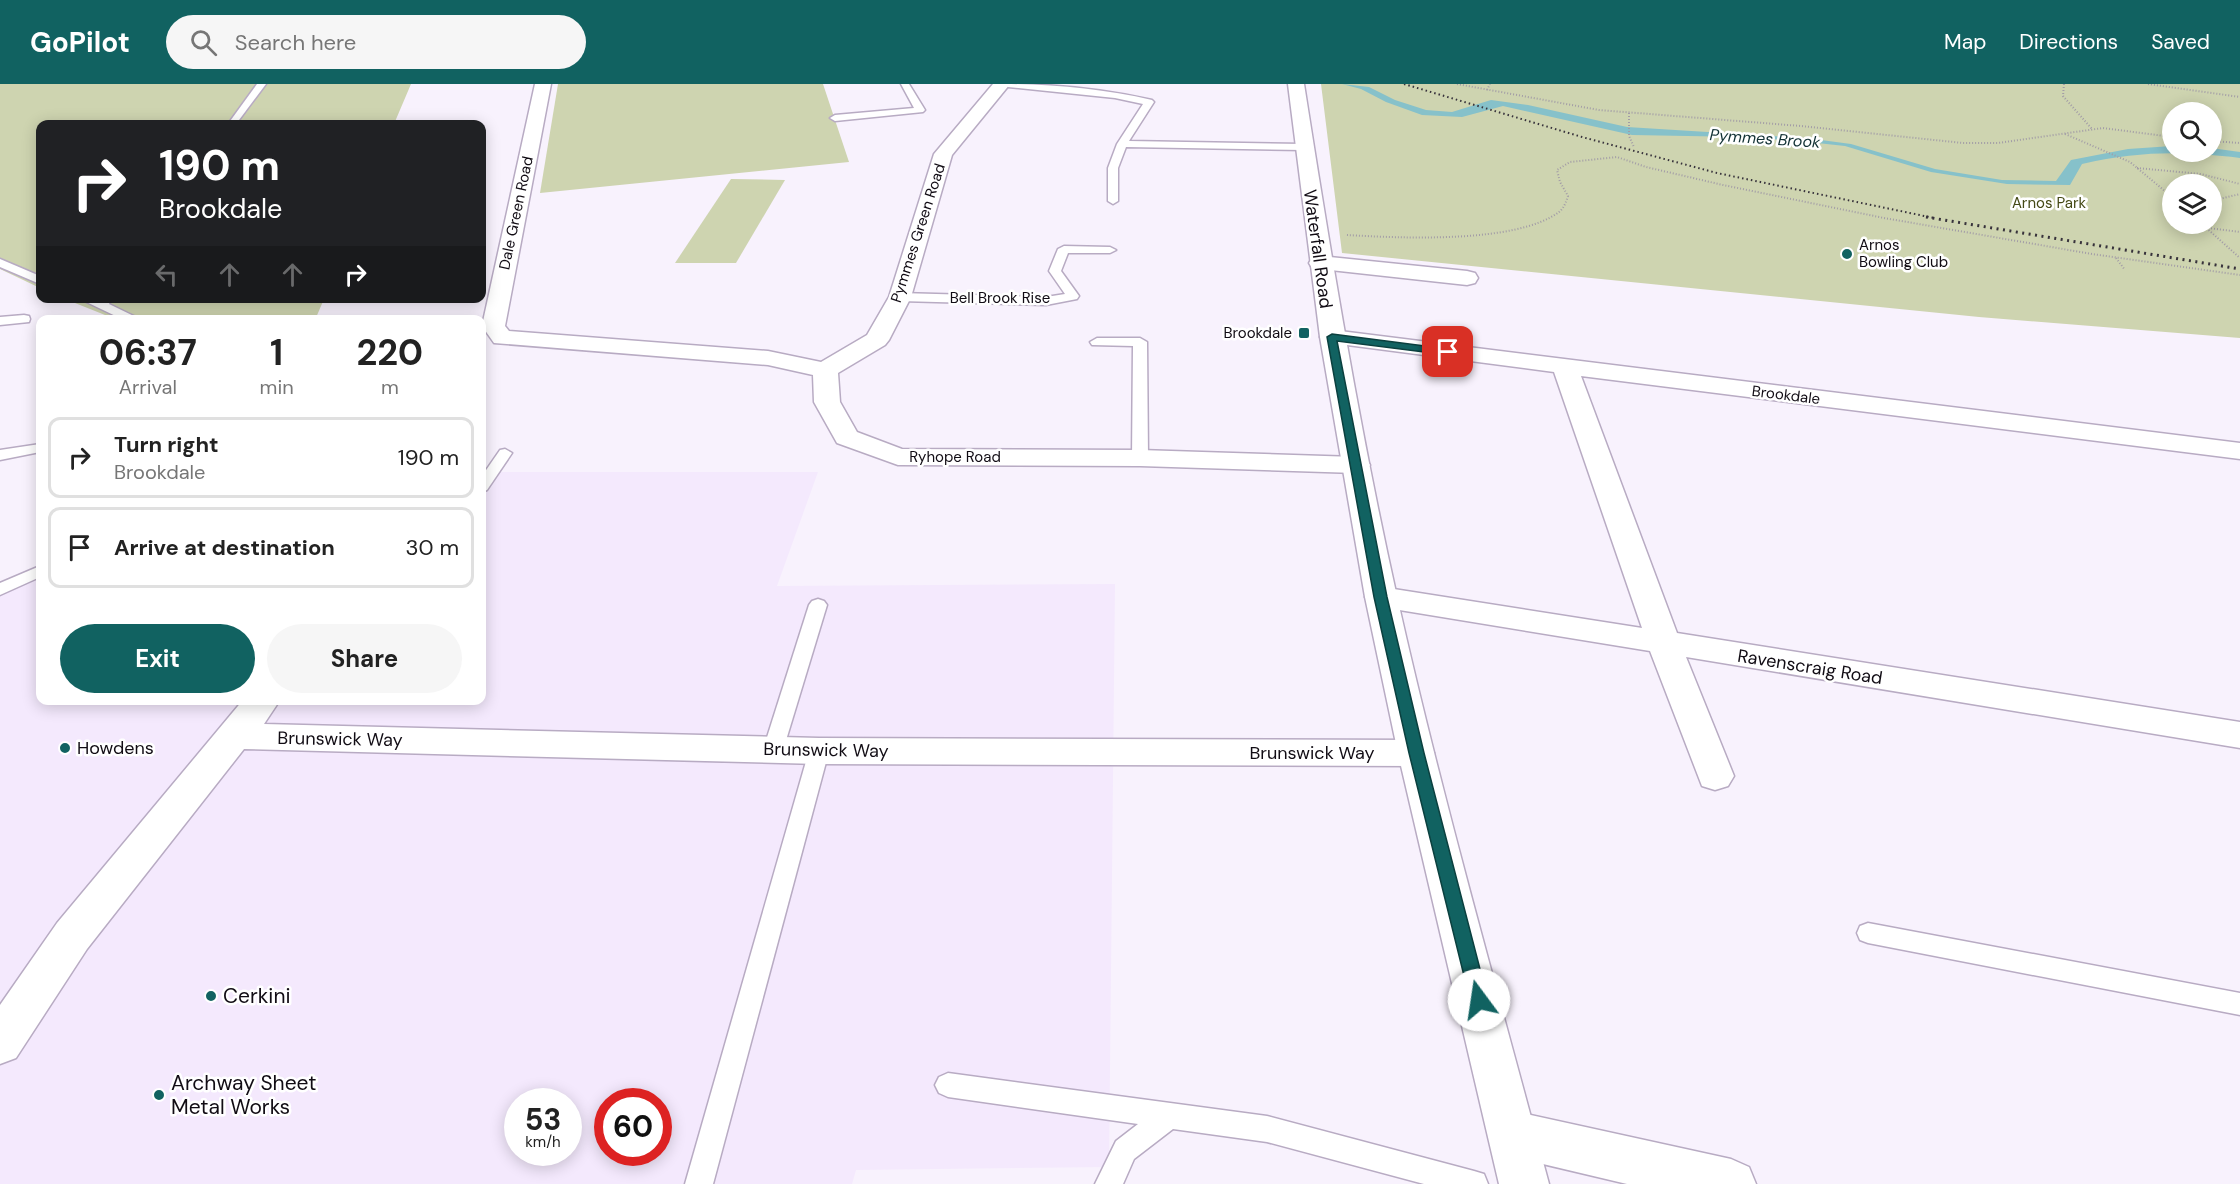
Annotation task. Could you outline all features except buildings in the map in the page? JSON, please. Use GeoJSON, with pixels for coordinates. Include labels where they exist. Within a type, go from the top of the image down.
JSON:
{"type":"FeatureCollection","features":[{"type":"Feature","properties":{"kind":"street","name":"Dale Green Road"},"geometry":{"type":"LineString","coordinates":[[543,84],[493,327],[502,338],[768,358],[825,370]]}},
{"type":"Feature","properties":{"kind":"street","name":"Pymmes Green Road"},"geometry":{"type":"LineString","coordinates":[[825,370],[877,340],[900,297],[943,154],[986,100],[1002,84]]}},
{"type":"Feature","properties":{"kind":"street","name":"Waterfall Road"},"geometry":{"type":"LineString","coordinates":[[1296,84],[1332,337],[1381,597],[1416,753],[1524,1184]]}},
{"type":"Feature","properties":{"kind":"street"},"geometry":{"type":"LineString","coordinates":[[1318,248],[1467,279]]}},
{"type":"Feature","properties":{"kind":"street","name":"Brookdale"},"geometry":{"type":"LineString","coordinates":[[1332,337],[2240,451]]}},
{"type":"Feature","properties":{"kind":"street"},"geometry":{"type":"LineString","coordinates":[[1565,367],[1664,644],[1715,776]]}},
{"type":"Feature","properties":{"kind":"street","name":"Ryhope Road"},"geometry":{"type":"LineString","coordinates":[[825,370],[827,402],[847,437],[898,457],[1140,458],[1356,465]]}},
{"type":"Feature","properties":{"kind":"street","name":"Ravenscraig Road"},"geometry":{"type":"LineString","coordinates":[[1381,597],[2240,735]]}},
{"type":"Feature","properties":{"kind":"street"},"geometry":{"type":"LineString","coordinates":[[0,1043],[72,936],[237,736],[259,705]]}},
{"type":"Feature","properties":{"kind":"street","name":"Brunswick Way"},"geometry":{"type":"LineString","coordinates":[[237,736],[819,751],[1416,753]]}},
{"type":"Feature","properties":{"kind":"street"},"geometry":{"type":"LineString","coordinates":[[1513,1134],[1731,1184]]}},
{"type":"Feature","properties":{"kind":"lane"},"geometry":{"type":"LineString","coordinates":[[235,120],[261,84]]}},
{"type":"Feature","properties":{"kind":"lane"},"geometry":{"type":"LineString","coordinates":[[835,118],[920,110],[905,84]]}},
{"type":"Feature","properties":{"kind":"lane"},"geometry":{"type":"LineString","coordinates":[[1008,84],[1115,95],[1149,102]]}},
{"type":"Feature","properties":{"kind":"lane"},"geometry":{"type":"LineString","coordinates":[[1143,90],[1149,102]]}},
{"type":"Feature","properties":{"kind":"lane"},"geometry":{"type":"LineString","coordinates":[[1113,201],[1113,168],[1122,144],[1149,102]]}},
{"type":"Feature","properties":{"kind":"lane"},"geometry":{"type":"LineString","coordinates":[[1122,144],[1304,147]]}},
{"type":"Feature","properties":{"kind":"lane","name":"Bell Brook Rise"},"geometry":{"type":"LineString","coordinates":[[900,297],[1046,301],[1073,296],[1055,272],[1064,249],[1110,250]]}},
{"type":"Feature","properties":{"kind":"lane"},"geometry":{"type":"LineString","coordinates":[[0,263],[36,278]]}},
{"type":"Feature","properties":{"kind":"lane"},"geometry":{"type":"LineString","coordinates":[[106,303],[127,315]]}},
{"type":"Feature","properties":{"kind":"lane"},"geometry":{"type":"LineString","coordinates":[[0,321],[24,319]]}},
{"type":"Feature","properties":{"kind":"lane"},"geometry":{"type":"LineString","coordinates":[[1097,342],[1140,342],[1140,458]]}},
{"type":"Feature","properties":{"kind":"lane"},"geometry":{"type":"LineString","coordinates":[[0,455],[36,449]]}},
{"type":"Feature","properties":{"kind":"lane"},"geometry":{"type":"LineString","coordinates":[[486,481],[505,453]]}},
{"type":"Feature","properties":{"kind":"lane"},"geometry":{"type":"LineString","coordinates":[[0,590],[36,573]]}},
{"type":"Feature","properties":{"kind":"lane"},"geometry":{"type":"LineString","coordinates":[[773,750],[818,605]]}},
{"type":"Feature","properties":{"kind":"lane"},"geometry":{"type":"LineString","coordinates":[[699,1184],[819,751]]}},
{"type":"Feature","properties":{"kind":"lane"},"geometry":{"type":"LineString","coordinates":[[1868,933],[2240,1004]]}},
{"type":"Feature","properties":{"kind":"lane"},"geometry":{"type":"LineString","coordinates":[[948,1085],[1267,1129],[1474,1184]]}},
{"type":"Feature","properties":{"kind":"lane"},"geometry":{"type":"LineString","coordinates":[[1109,1184],[1125,1150],[1169,1116]]}},
{"type":"Feature","properties":{"kind":"path"},"geometry":{"type":"LineString","coordinates":[[1456,84],[1582,108],[1963,142],[1998,143],[2092,129],[2162,136]]}},
{"type":"Feature","properties":{"kind":"path"},"geometry":{"type":"LineString","coordinates":[[1487,90],[1490,84]]}},
{"type":"Feature","properties":{"kind":"path"},"geometry":{"type":"LineString","coordinates":[[2064,84],[2063,96],[2092,129]]}},
{"type":"Feature","properties":{"kind":"path"},"geometry":{"type":"LineString","coordinates":[[2148,84],[2240,96]]}},
{"type":"Feature","properties":{"kind":"path"},"geometry":{"type":"LineString","coordinates":[[1629,113],[1629,136],[1634,147]]}},
{"type":"Feature","properties":{"kind":"path"},"geometry":{"type":"LineString","coordinates":[[2065,134],[2130,162],[2162,189]]}},
{"type":"Feature","properties":{"kind":"path"},"geometry":{"type":"LineString","coordinates":[[2222,142],[2240,143]]}},
{"type":"Feature","properties":{"kind":"path"},"geometry":{"type":"LineString","coordinates":[[1318,248],[1385,237],[1441,236],[1499,231],[1538,223],[1561,211],[1568,196],[1560,182],[1557,170],[1570,162],[1617,157],[1646,167],[1806,202],[1971,234],[2115,258],[2240,275]]}},
{"type":"Feature","properties":{"kind":"path"},"geometry":{"type":"LineString","coordinates":[[2137,168],[2186,172],[2240,184]]}},
{"type":"Feature","properties":{"kind":"path"},"geometry":{"type":"LineString","coordinates":[[2222,198],[2240,194]]}},
{"type":"Feature","properties":{"kind":"path"},"geometry":{"type":"LineString","coordinates":[[2222,230],[2240,232]]}},
{"type":"Feature","properties":{"kind":"path"},"geometry":{"type":"LineString","coordinates":[[2214,234],[2240,258]]}},
{"type":"Feature","properties":{"kind":"path"},"geometry":{"type":"LineString","coordinates":[[2115,258],[2125,270]]}},
{"type":"Feature","properties":{"kind":"shaded area"},"geometry":{"type":"Polygon","coordinates":[[[486,472],[818,472],[777,586],[1115,584],[1109,1167],[856,1170],[852,1184],[0,1184],[0,596],[36,579],[36,705],[486,705],[486,472]]]}},
{"type":"Feature","properties":{"kind":"green space"},"geometry":{"type":"Polygon","coordinates":[[[0,84],[411,84],[396,120],[36,120],[36,286],[0,269],[0,84]]]}},
{"type":"Feature","properties":{"kind":"green space"},"geometry":{"type":"Polygon","coordinates":[[[558,84],[823,84],[849,162],[540,193],[558,84]]]}},
{"type":"Feature","properties":{"kind":"green space","name":"Arnos Park"},"geometry":{"type":"Polygon","coordinates":[[[1321,84],[2240,84],[2240,338],[1979,317],[1342,253],[1321,84]]]}},
{"type":"Feature","properties":{"kind":"green space"},"geometry":{"type":"Polygon","coordinates":[[[731,179],[785,180],[736,263],[675,263],[731,179]]]}},
{"type":"Feature","properties":{"kind":"green space"},"geometry":{"type":"Polygon","coordinates":[[[75,303],[322,303],[317,315],[105,315],[75,303]]]}},
{"type":"Feature","properties":{"kind":"water","name":"Pymmes Brook"},"geometry":{"type":"Polygon","coordinates":[[[1342,84],[1369,87],[1395,100],[1426,110],[1452,112],[1491,100],[1528,105],[1627,127],[1806,138],[1851,144],[1935,169],[2002,180],[2056,181],[2071,160],[2128,149],[2162,147],[2162,154],[2123,157],[2082,164],[2070,185],[2007,184],[1931,172],[1845,146],[1743,137],[1632,135],[1503,106],[1462,117],[1422,115],[1386,102],[1361,89],[1342,84]]]}},
{"type":"Feature","properties":{"kind":"water"},"geometry":{"type":"Polygon","coordinates":[[[2222,150],[2240,152],[2240,158],[2222,156],[2222,150]]]}},
{"type":"Feature","properties":{"kind":"railway"},"geometry":{"type":"LineString","coordinates":[[1404,84],[1582,137],[1717,173],[1934,218]]}},
{"type":"Feature","properties":{"kind":"railway"},"geometry":{"type":"LineString","coordinates":[[1926,217],[2240,269]]}},
{"type":"Feature","properties":{"kind":"place","name":"Arnos Bowling Club"},"geometry":{"type":"Point","coordinates":[1847,254]}},
{"type":"Feature","properties":{"kind":"place","name":"Brookdale"},"geometry":{"type":"Point","coordinates":[1304,333]}},
{"type":"Feature","properties":{"kind":"place","name":"Howdens"},"geometry":{"type":"Point","coordinates":[65,748]}},
{"type":"Feature","properties":{"kind":"place","name":"Cerkini"},"geometry":{"type":"Point","coordinates":[211,996]}},
{"type":"Feature","properties":{"kind":"place","name":"Archway Sheet Metal Works"},"geometry":{"type":"Point","coordinates":[159,1095]}},
{"type":"Feature","properties":{"kind":"route"},"geometry":{"type":"LineString","coordinates":[[1448,352],[1332,337],[1381,597],[1416,753],[1479,1000]]}}]}
